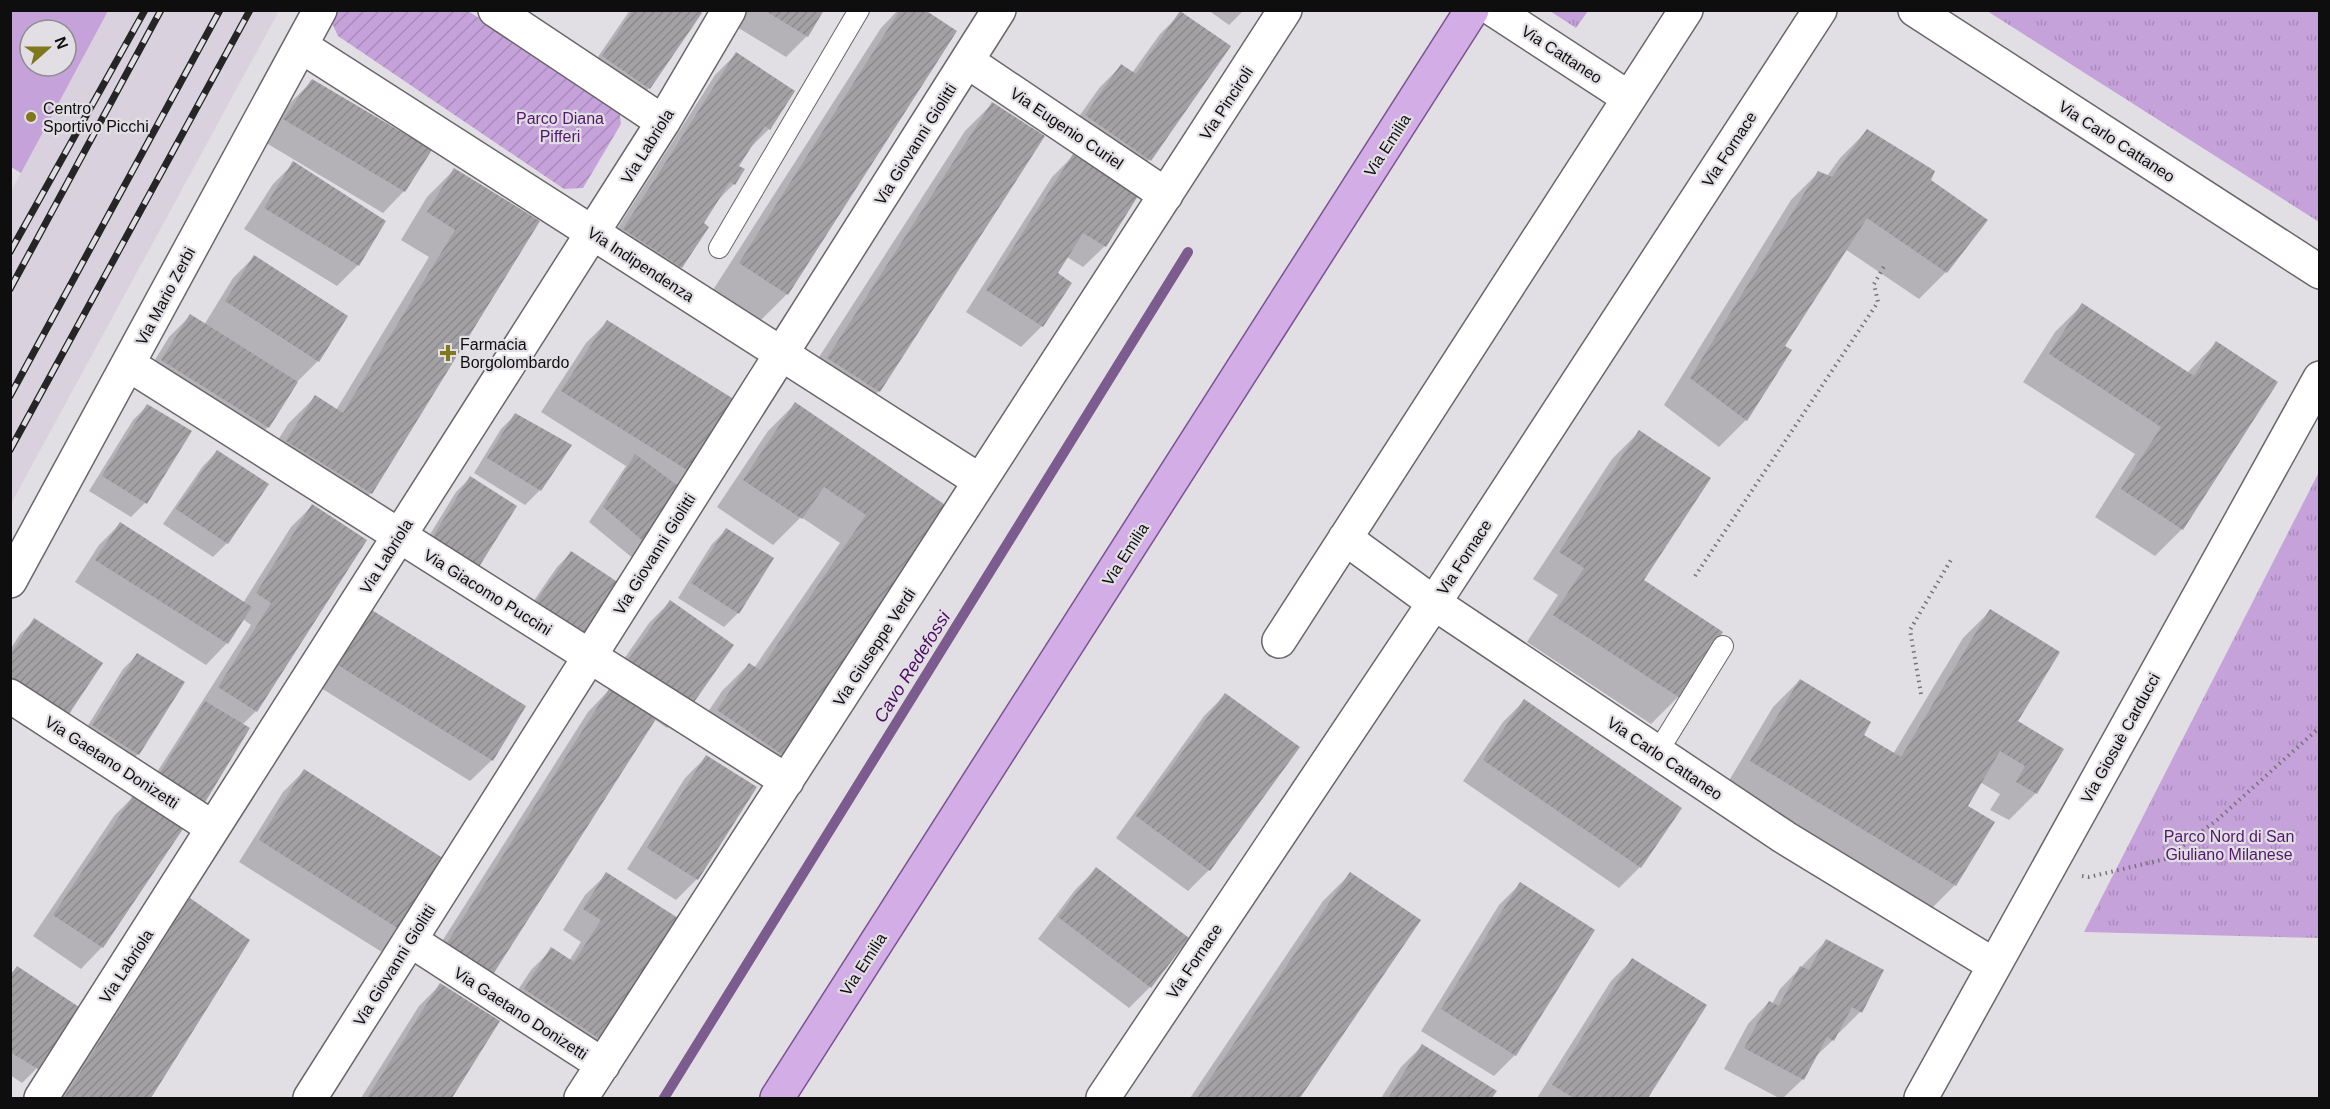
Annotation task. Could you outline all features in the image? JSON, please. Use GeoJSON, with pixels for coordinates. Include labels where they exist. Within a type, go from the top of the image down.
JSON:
{"type":"FeatureCollection","features":[{"type":"Feature","properties":{"kind":"main road","name":"Via Emilia"},"geometry":{"type":"LineString","coordinates":[[777,1098],[1472,10]]}},
{"type":"Feature","properties":{"kind":"street","name":"Via Mario Zerbi"},"geometry":{"type":"LineString","coordinates":[[10,582],[320,10]]}},
{"type":"Feature","properties":{"kind":"street"},"geometry":{"type":"LineString","coordinates":[[495,10],[663,122]]}},
{"type":"Feature","properties":{"kind":"street","name":"Via Labriola"},"geometry":{"type":"LineString","coordinates":[[41,1098],[663,122],[729,10]]}},
{"type":"Feature","properties":{"kind":"street","name":"Via Giovanni Giolitti"},"geometry":{"type":"LineString","coordinates":[[309,1098],[999,10]]}},
{"type":"Feature","properties":{"kind":"street","name":"Via Pinciroli"},"geometry":{"type":"LineString","coordinates":[[1166,195],[1285,10]]}},
{"type":"Feature","properties":{"kind":"street","name":"Via Cattaneo"},"geometry":{"type":"LineString","coordinates":[[1494,10],[1629,98]]}},
{"type":"Feature","properties":{"kind":"street"},"geometry":{"type":"LineString","coordinates":[[1279,641],[1686,10]]}},
{"type":"Feature","properties":{"kind":"street","name":"Via Fornace"},"geometry":{"type":"LineString","coordinates":[[1102,1098],[1434,603],[1820,10]]}},
{"type":"Feature","properties":{"kind":"street","name":"Via Carlo Cattaneo"},"geometry":{"type":"LineString","coordinates":[[1915,10],[2319,272]]}},
{"type":"Feature","properties":{"kind":"street","name":"Via Indipendenza"},"geometry":{"type":"LineString","coordinates":[[301,46],[980,482]]}},
{"type":"Feature","properties":{"kind":"street","name":"Via Eugenio Curiel"},"geometry":{"type":"LineString","coordinates":[[967,61],[1166,195]]}},
{"type":"Feature","properties":{"kind":"street","name":"Via Giuseppe Verdi"},"geometry":{"type":"LineString","coordinates":[[581,1098],[1166,195]]}},
{"type":"Feature","properties":{"kind":"street","name":"Via Giacomo Puccini"},"geometry":{"type":"LineString","coordinates":[[128,364],[787,781]]}},
{"type":"Feature","properties":{"kind":"street","name":"Via Giosuè Carducci"},"geometry":{"type":"LineString","coordinates":[[1921,1098],[2319,378]]}},
{"type":"Feature","properties":{"kind":"street","name":"Via Carlo Cattaneo"},"geometry":{"type":"LineString","coordinates":[[1346,538],[1434,603],[1784,837],[1994,965]]}},
{"type":"Feature","properties":{"kind":"street","name":"Via Gaetano Donizetti"},"geometry":{"type":"LineString","coordinates":[[10,696],[213,828]]}},
{"type":"Feature","properties":{"kind":"street","name":"Via Gaetano Donizetti"},"geometry":{"type":"LineString","coordinates":[[410,940],[603,1065]]}},
{"type":"Feature","properties":{"kind":"lane"},"geometry":{"type":"LineString","coordinates":[[719,248],[859,10]]}},
{"type":"Feature","properties":{"kind":"lane"},"geometry":{"type":"LineString","coordinates":[[1657,753],[1723,646]]}},
{"type":"Feature","properties":{"kind":"path"},"geometry":{"type":"LineString","coordinates":[[1695,576],[1878,303],[1874,284],[1886,263]]}},
{"type":"Feature","properties":{"kind":"path"},"geometry":{"type":"LineString","coordinates":[[1921,694],[1911,630],[1953,558]]}},
{"type":"Feature","properties":{"kind":"path"},"geometry":{"type":"LineString","coordinates":[[2046,874],[2089,877],[2165,859],[2217,820],[2319,727]]}},
{"type":"Feature","properties":{"kind":"shaded area"},"geometry":{"type":"Polygon","coordinates":[[[108,11],[279,11],[11,504],[11,191],[72,78],[78,78],[78,67],[108,11]]]}},
{"type":"Feature","properties":{"kind":"green space","name":"Centro Sportivo Picchi"},"geometry":{"type":"Polygon","coordinates":[[[11,10],[108,11],[78,67],[78,18],[18,18],[18,78],[72,78],[21,173],[11,167],[11,10]]]}},
{"type":"Feature","properties":{"kind":"green space","name":"Parco Diana Pifferi"},"geometry":{"type":"Polygon","coordinates":[[[335,11],[468,11],[619,107],[621,124],[583,188],[564,189],[338,36],[330,19],[335,11]]]}},
{"type":"Feature","properties":{"kind":"green space"},"geometry":{"type":"Polygon","coordinates":[[[1550,11],[1588,11],[1576,28],[1550,11]]]}},
{"type":"Feature","properties":{"kind":"green space"},"geometry":{"type":"Polygon","coordinates":[[[1987,11],[2319,11],[2319,222],[1987,11]]]}},
{"type":"Feature","properties":{"kind":"green space","name":"Parco Nord di San Giuliano Milanese"},"geometry":{"type":"Polygon","coordinates":[[[2319,472],[2319,938],[2084,932],[2319,472]]]}},
{"type":"Feature","properties":{"kind":"building"},"geometry":{"type":"Polygon","coordinates":[[[633,10],[699,10],[702,13],[650,89],[602,56],[633,10]]]}},
{"type":"Feature","properties":{"kind":"building"},"geometry":{"type":"Polygon","coordinates":[[[764,10],[824,10],[808,37],[764,10]]]}},
{"type":"Feature","properties":{"kind":"building"},"geometry":{"type":"Polygon","coordinates":[[[900,10],[925,10],[957,31],[788,295],[739,263],[900,10]]]}},
{"type":"Feature","properties":{"kind":"building"},"geometry":{"type":"Polygon","coordinates":[[[1180,11],[1231,46],[1151,161],[1085,115],[1121,64],[1136,74],[1180,11]]]}},
{"type":"Feature","properties":{"kind":"building"},"geometry":{"type":"Polygon","coordinates":[[[736,52],[795,91],[770,130],[765,126],[739,166],[745,169],[735,185],[730,182],[704,223],[709,227],[682,268],[623,229],[736,52]]]}},
{"type":"Feature","properties":{"kind":"building"},"geometry":{"type":"Polygon","coordinates":[[[312,79],[432,150],[405,192],[283,119],[312,79]]]}},
{"type":"Feature","properties":{"kind":"building"},"geometry":{"type":"Polygon","coordinates":[[[992,102],[1045,136],[880,392],[827,358],[992,102]]]}},
{"type":"Feature","properties":{"kind":"building"},"geometry":{"type":"Polygon","coordinates":[[[1867,129],[1935,171],[1931,180],[1988,220],[1947,273],[1867,218],[1785,346],[1792,350],[1747,421],[1690,378],[1818,171],[1832,177],[1867,129]]]}},
{"type":"Feature","properties":{"kind":"building"},"geometry":{"type":"Polygon","coordinates":[[[1073,154],[1138,196],[1106,247],[1083,233],[1058,273],[1072,283],[1043,327],[986,290],[1073,154]]]}},
{"type":"Feature","properties":{"kind":"building"},"geometry":{"type":"Polygon","coordinates":[[[293,161],[386,221],[359,266],[264,208],[293,161]]]}},
{"type":"Feature","properties":{"kind":"building"},"geometry":{"type":"Polygon","coordinates":[[[454,168],[540,221],[372,494],[286,441],[315,395],[343,413],[455,230],[427,212],[454,168]]]}},
{"type":"Feature","properties":{"kind":"building"},"geometry":{"type":"Polygon","coordinates":[[[254,255],[348,316],[319,362],[225,301],[254,255]]]}},
{"type":"Feature","properties":{"kind":"building"},"geometry":{"type":"Polygon","coordinates":[[[2082,303],[2194,376],[2216,341],[2278,382],[2183,530],[2121,489],[2161,427],[2049,354],[2082,303]]]}},
{"type":"Feature","properties":{"kind":"building"},"geometry":{"type":"Polygon","coordinates":[[[190,314],[298,382],[269,428],[161,360],[190,314]]]}},
{"type":"Feature","properties":{"kind":"building"},"geometry":{"type":"Polygon","coordinates":[[[607,320],[740,403],[695,475],[561,391],[607,320]]]}},
{"type":"Feature","properties":{"kind":"building"},"geometry":{"type":"Polygon","coordinates":[[[795,402],[954,511],[787,758],[717,710],[749,663],[760,670],[866,515],[824,487],[802,519],[743,480],[795,402]]]}},
{"type":"Feature","properties":{"kind":"building"},"geometry":{"type":"Polygon","coordinates":[[[147,404],[192,431],[147,504],[102,476],[147,404]]]}},
{"type":"Feature","properties":{"kind":"building"},"geometry":{"type":"Polygon","coordinates":[[[515,413],[572,445],[541,491],[487,458],[515,413]]]}},
{"type":"Feature","properties":{"kind":"building"},"geometry":{"type":"Polygon","coordinates":[[[1639,430],[1711,478],[1644,580],[1723,632],[1680,698],[1553,615],[1584,568],[1559,552],[1639,430]]]}},
{"type":"Feature","properties":{"kind":"building"},"geometry":{"type":"Polygon","coordinates":[[[217,450],[269,484],[228,544],[176,509],[217,450]]]}},
{"type":"Feature","properties":{"kind":"building"},"geometry":{"type":"Polygon","coordinates":[[[635,454],[685,491],[656,552],[603,507],[635,454]]]}},
{"type":"Feature","properties":{"kind":"building"},"geometry":{"type":"Polygon","coordinates":[[[470,476],[517,506],[472,578],[426,548],[470,476]]]}},
{"type":"Feature","properties":{"kind":"building"},"geometry":{"type":"Polygon","coordinates":[[[312,504],[367,540],[257,712],[218,687],[271,603],[256,593],[312,504]]]}},
{"type":"Feature","properties":{"kind":"building"},"geometry":{"type":"Polygon","coordinates":[[[120,522],[252,607],[228,644],[95,560],[120,522]]]}},
{"type":"Feature","properties":{"kind":"building"},"geometry":{"type":"Polygon","coordinates":[[[726,528],[774,558],[739,614],[691,583],[726,528]]]}},
{"type":"Feature","properties":{"kind":"building"},"geometry":{"type":"Polygon","coordinates":[[[571,551],[628,589],[589,652],[528,613],[571,551]]]}},
{"type":"Feature","properties":{"kind":"building"},"geometry":{"type":"Polygon","coordinates":[[[670,600],[734,645],[690,708],[626,663],[670,600]]]}},
{"type":"Feature","properties":{"kind":"building"},"geometry":{"type":"Polygon","coordinates":[[[367,607],[526,706],[493,761],[333,662],[367,607]]]}},
{"type":"Feature","properties":{"kind":"building"},"geometry":{"type":"Polygon","coordinates":[[[1990,609],[2060,652],[2018,721],[2064,749],[2037,794],[2016,782],[2025,766],[2000,751],[1968,806],[1995,822],[1956,886],[1750,761],[1800,679],[1871,722],[1864,735],[1901,757],[1990,609]]]}},
{"type":"Feature","properties":{"kind":"building"},"geometry":{"type":"Polygon","coordinates":[[[34,618],[103,663],[67,717],[10,680],[10,655],[34,618]]]}},
{"type":"Feature","properties":{"kind":"building"},"geometry":{"type":"Polygon","coordinates":[[[137,653],[185,682],[139,755],[92,725],[137,653]]]}},
{"type":"Feature","properties":{"kind":"building"},"geometry":{"type":"Polygon","coordinates":[[[609,689],[656,719],[492,976],[445,946],[609,689]]]}},
{"type":"Feature","properties":{"kind":"building"},"geometry":{"type":"Polygon","coordinates":[[[1225,693],[1300,747],[1210,871],[1136,816],[1225,693]]]}},
{"type":"Feature","properties":{"kind":"building"},"geometry":{"type":"Polygon","coordinates":[[[1524,699],[1682,808],[1641,868],[1483,760],[1524,699]]]}},
{"type":"Feature","properties":{"kind":"building"},"geometry":{"type":"Polygon","coordinates":[[[205,701],[250,728],[204,804],[158,776],[205,701]]]}},
{"type":"Feature","properties":{"kind":"building"},"geometry":{"type":"Polygon","coordinates":[[[706,755],[757,787],[698,880],[647,848],[706,755]]]}},
{"type":"Feature","properties":{"kind":"building"},"geometry":{"type":"Polygon","coordinates":[[[304,769],[452,864],[407,934],[259,840],[304,769]]]}},
{"type":"Feature","properties":{"kind":"building"},"geometry":{"type":"Polygon","coordinates":[[[135,793],[185,826],[103,948],[53,915],[135,793]]]}},
{"type":"Feature","properties":{"kind":"building"},"geometry":{"type":"Polygon","coordinates":[[[1096,867],[1189,938],[1151,988],[1058,917],[1096,867]]]}},
{"type":"Feature","properties":{"kind":"building"},"geometry":{"type":"Polygon","coordinates":[[[606,872],[678,918],[600,1039],[524,989],[551,947],[574,962],[601,920],[583,909],[606,872]]]}},
{"type":"Feature","properties":{"kind":"building"},"geometry":{"type":"Polygon","coordinates":[[[1350,872],[1421,920],[1300,1098],[1197,1098],[1350,872]]]}},
{"type":"Feature","properties":{"kind":"building"},"geometry":{"type":"Polygon","coordinates":[[[1520,882],[1595,930],[1516,1056],[1441,1009],[1520,882]]]}},
{"type":"Feature","properties":{"kind":"building"},"geometry":{"type":"Polygon","coordinates":[[[190,898],[250,940],[151,1098],[64,1098],[190,898]]]}},
{"type":"Feature","properties":{"kind":"building"},"geometry":{"type":"Polygon","coordinates":[[[1826,939],[1884,970],[1862,1013],[1852,1007],[1834,1041],[1827,1037],[1804,1080],[1744,1048],[1769,1001],[1779,1006],[1800,966],[1809,970],[1826,939]]]}},
{"type":"Feature","properties":{"kind":"building"},"geometry":{"type":"Polygon","coordinates":[[[1632,958],[1707,1005],[1648,1098],[1574,1098],[1552,1085],[1632,958]]]}},
{"type":"Feature","properties":{"kind":"building"},"geometry":{"type":"Polygon","coordinates":[[[17,966],[79,1007],[38,1069],[10,1052],[10,976],[17,966]]]}},
{"type":"Feature","properties":{"kind":"building"},"geometry":{"type":"Polygon","coordinates":[[[440,983],[500,1021],[452,1098],[367,1098],[440,983]]]}},
{"type":"Feature","properties":{"kind":"building"},"geometry":{"type":"Polygon","coordinates":[[[1422,1044],[1497,1091],[1492,1098],[1388,1098],[1422,1044]]]}},
{"type":"Feature","properties":{"kind":"waterway","name":"Cavo Redefossi"},"geometry":{"type":"LineString","coordinates":[[664,1098],[1188,252]]}},
{"type":"Feature","properties":{"kind":"railway"},"geometry":{"type":"LineString","coordinates":[[10,252],[145,10]]}},
{"type":"Feature","properties":{"kind":"railway"},"geometry":{"type":"LineString","coordinates":[[10,289],[161,10]]}},
{"type":"Feature","properties":{"kind":"railway"},"geometry":{"type":"LineString","coordinates":[[10,396],[220,10]]}},
{"type":"Feature","properties":{"kind":"railway"},"geometry":{"type":"LineString","coordinates":[[10,450],[250,10]]}},
{"type":"Feature","properties":{"kind":"place","name":"Centro Sportivo Picchi"},"geometry":{"type":"Point","coordinates":[31,117]}},
{"type":"Feature","properties":{"kind":"place","name":"Farmacia Borgolombardo"},"geometry":{"type":"Point","coordinates":[448,353]}}]}
